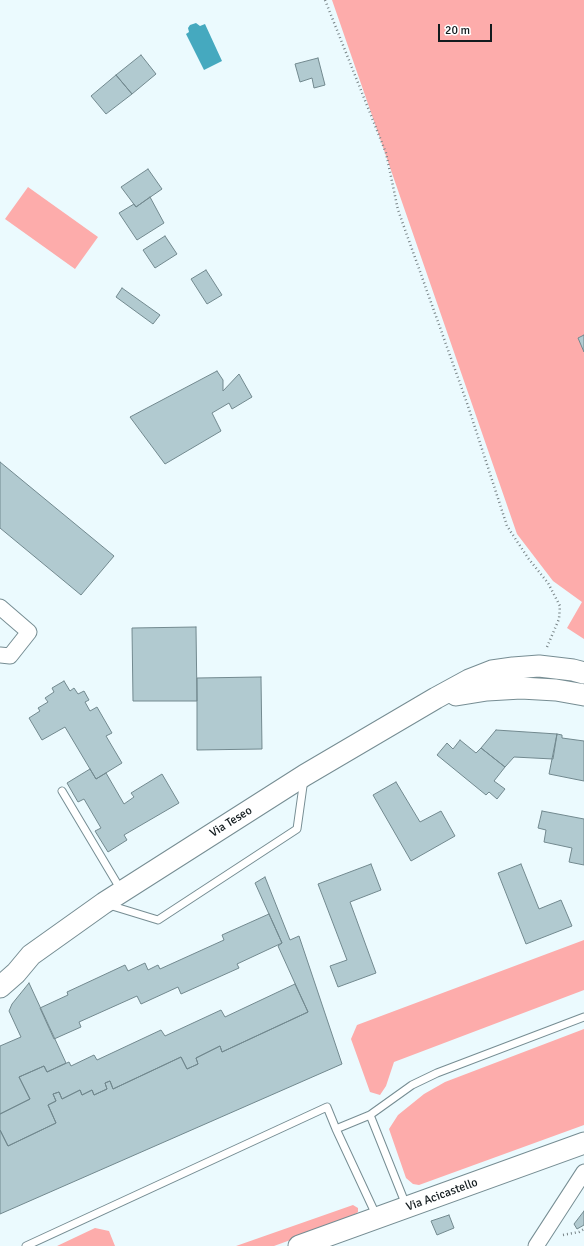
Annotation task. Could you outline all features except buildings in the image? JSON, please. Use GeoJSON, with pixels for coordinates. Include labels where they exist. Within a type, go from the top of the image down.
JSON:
{"type":"FeatureCollection","features":[{"type":"Feature","properties":{"kind":"main road","name":"Via Teseo"},"geometry":{"type":"LineString","coordinates":[[31,955],[122,891],[305,775],[469,680],[492,671],[539,666],[573,670],[584,673]]}},
{"type":"Feature","properties":{"kind":"main road"},"geometry":{"type":"LineString","coordinates":[[436,698],[487,690],[521,688],[556,690],[584,695]]}},
{"type":"Feature","properties":{"kind":"main road"},"geometry":{"type":"LineString","coordinates":[[0,968],[10,961],[31,955]]}},
{"type":"Feature","properties":{"kind":"main road"},"geometry":{"type":"LineString","coordinates":[[0,987],[16,973],[31,955]]}},
{"type":"Feature","properties":{"kind":"main road","name":"Via Acicastello"},"geometry":{"type":"LineString","coordinates":[[299,1246],[584,1143]]}},
{"type":"Feature","properties":{"kind":"street"},"geometry":{"type":"LineString","coordinates":[[0,607],[29,632],[10,656],[0,655]]}},
{"type":"Feature","properties":{"kind":"street"},"geometry":{"type":"LineString","coordinates":[[536,1246],[584,1172]]}},
{"type":"Feature","properties":{"kind":"lane"},"geometry":{"type":"LineString","coordinates":[[104,903],[158,920],[297,829],[305,775]]}},
{"type":"Feature","properties":{"kind":"lane"},"geometry":{"type":"LineString","coordinates":[[62,791],[122,891]]}},
{"type":"Feature","properties":{"kind":"lane"},"geometry":{"type":"LineString","coordinates":[[336,1129],[370,1115],[412,1085],[437,1073],[584,1017]]}},
{"type":"Feature","properties":{"kind":"lane"},"geometry":{"type":"LineString","coordinates":[[26,1246],[327,1107],[378,1218]]}},
{"type":"Feature","properties":{"kind":"lane"},"geometry":{"type":"LineString","coordinates":[[370,1115],[407,1207]]}},
{"type":"Feature","properties":{"kind":"path"},"geometry":{"type":"LineString","coordinates":[[325,0],[386,153],[398,210],[467,403],[506,526],[528,558],[548,583],[560,606],[559,619],[539,666]]}},
{"type":"Feature","properties":{"kind":"shaded area"},"geometry":{"type":"Polygon","coordinates":[[[332,0],[584,0],[584,639],[567,628],[582,602],[553,581],[517,534],[332,0]]]}},
{"type":"Feature","properties":{"kind":"shaded area"},"geometry":{"type":"Polygon","coordinates":[[[28,187],[98,237],[75,269],[5,219],[28,187]]]}},
{"type":"Feature","properties":{"kind":"shaded area"},"geometry":{"type":"Polygon","coordinates":[[[584,940],[584,990],[394,1062],[386,1086],[380,1095],[370,1092],[351,1039],[357,1025],[584,940]]]}},
{"type":"Feature","properties":{"kind":"shaded area"},"geometry":{"type":"Polygon","coordinates":[[[584,1029],[584,1125],[419,1185],[413,1184],[406,1178],[389,1129],[398,1115],[424,1094],[445,1082],[584,1029]]]}},
{"type":"Feature","properties":{"kind":"shaded area"},"geometry":{"type":"Polygon","coordinates":[[[353,1205],[358,1208],[358,1212],[348,1219],[274,1246],[236,1246],[353,1205]]]}},
{"type":"Feature","properties":{"kind":"shaded area"},"geometry":{"type":"Polygon","coordinates":[[[95,1228],[109,1231],[115,1246],[57,1246],[95,1228]]]}},
{"type":"Feature","properties":{"kind":"water"},"geometry":{"type":"Polygon","coordinates":[[[196,23],[200,26],[205,24],[222,61],[204,70],[186,34],[189,32],[188,28],[190,25],[196,23]]]}}]}
